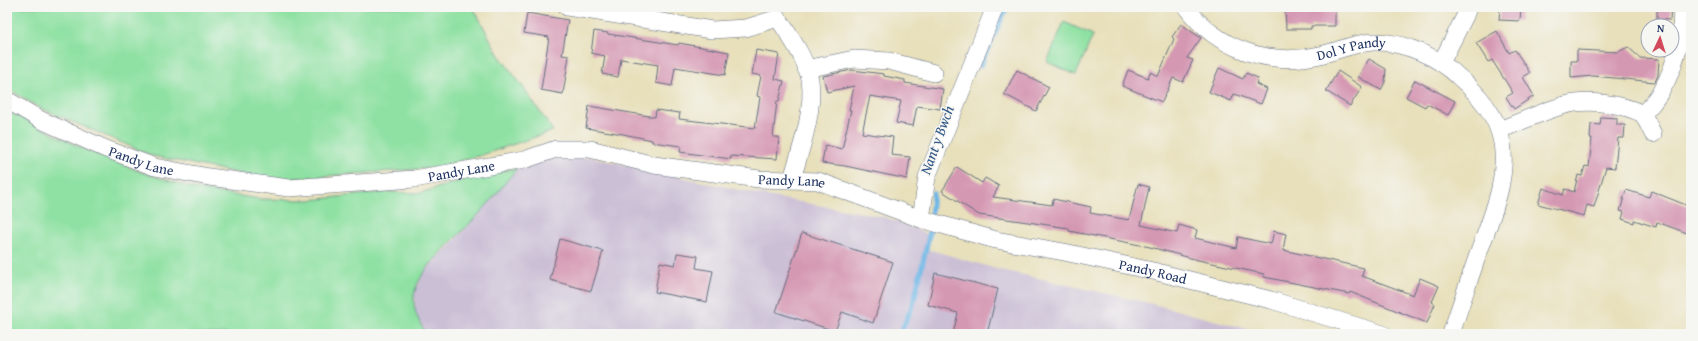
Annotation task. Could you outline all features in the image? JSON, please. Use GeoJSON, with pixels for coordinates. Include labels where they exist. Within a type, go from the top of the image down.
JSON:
{"type":"FeatureCollection","features":[{"type":"Feature","properties":{"kind":"street"},"geometry":{"type":"LineString","coordinates":[[567,7],[712,30],[746,28],[778,13],[799,52],[810,80],[810,103],[807,124],[792,179]]}},
{"type":"Feature","properties":{"kind":"street"},"geometry":{"type":"LineString","coordinates":[[921,219],[927,177],[995,7]]}},
{"type":"Feature","properties":{"kind":"street","name":"Dol Y Pandy"},"geometry":{"type":"LineString","coordinates":[[1186,7],[1195,20],[1215,37],[1236,49],[1267,57],[1294,58],[1319,55],[1351,45],[1373,42],[1397,46],[1418,52],[1441,63],[1451,69],[1479,95],[1499,130],[1503,148],[1500,185],[1492,214],[1451,334]]}},
{"type":"Feature","properties":{"kind":"street"},"geometry":{"type":"LineString","coordinates":[[1441,63],[1465,16],[1468,7]]}},
{"type":"Feature","properties":{"kind":"street"},"geometry":{"type":"LineString","coordinates":[[1644,114],[1655,102],[1669,77],[1678,51],[1682,7]]}},
{"type":"Feature","properties":{"kind":"street"},"geometry":{"type":"LineString","coordinates":[[806,69],[854,59],[889,61],[934,73]]}},
{"type":"Feature","properties":{"kind":"street","name":"Pandy Lane"},"geometry":{"type":"LineString","coordinates":[[7,100],[40,120],[106,149],[155,167],[209,177],[289,188],[414,178],[524,160],[556,149],[590,149],[654,164],[759,179],[818,181],[921,219]]}},
{"type":"Feature","properties":{"kind":"street"},"geometry":{"type":"LineString","coordinates":[[1499,130],[1566,104],[1604,103],[1628,106],[1644,114],[1653,134]]}},
{"type":"Feature","properties":{"kind":"street","name":"Pandy Road"},"geometry":{"type":"LineString","coordinates":[[921,219],[996,240],[1064,252],[1271,300],[1383,334]]}},
{"type":"Feature","properties":{"kind":"shaded area"},"geometry":{"type":"Polygon","coordinates":[[[560,157],[590,157],[767,196],[885,217],[921,231],[929,236],[927,249],[997,269],[1161,306],[1266,334],[427,334],[419,322],[415,310],[415,291],[424,272],[480,213],[517,168],[560,157]]]}},
{"type":"Feature","properties":{"kind":"green space"},"geometry":{"type":"Polygon","coordinates":[[[7,7],[473,7],[498,54],[553,131],[482,155],[433,168],[272,180],[153,156],[38,107],[7,88],[7,7]]]}},
{"type":"Feature","properties":{"kind":"green space"},"geometry":{"type":"Polygon","coordinates":[[[1064,22],[1093,35],[1076,75],[1047,62],[1064,22]]]}},
{"type":"Feature","properties":{"kind":"green space"},"geometry":{"type":"Polygon","coordinates":[[[7,111],[84,149],[141,172],[196,189],[260,199],[309,200],[385,192],[420,193],[479,175],[517,168],[485,208],[433,261],[419,281],[415,291],[414,303],[418,319],[427,334],[7,334],[7,111]]]}},
{"type":"Feature","properties":{"kind":"building"},"geometry":{"type":"Polygon","coordinates":[[[1285,7],[1335,7],[1335,26],[1311,26],[1311,29],[1286,29],[1285,7]]]}},
{"type":"Feature","properties":{"kind":"building"},"geometry":{"type":"Polygon","coordinates":[[[1500,7],[1521,7],[1520,21],[1499,20],[1500,7]]]}},
{"type":"Feature","properties":{"kind":"building"},"geometry":{"type":"Polygon","coordinates":[[[1657,7],[1671,7],[1670,18],[1657,18],[1657,7]]]}},
{"type":"Feature","properties":{"kind":"building"},"geometry":{"type":"Polygon","coordinates":[[[527,13],[568,20],[562,55],[569,56],[563,94],[541,90],[549,37],[524,33],[527,13]]]}},
{"type":"Feature","properties":{"kind":"building"},"geometry":{"type":"Polygon","coordinates":[[[1181,24],[1201,38],[1187,58],[1193,60],[1183,82],[1173,78],[1162,102],[1122,86],[1128,70],[1148,78],[1150,72],[1158,76],[1174,39],[1172,37],[1181,24]]]}},
{"type":"Feature","properties":{"kind":"building"},"geometry":{"type":"Polygon","coordinates":[[[594,31],[678,45],[679,43],[729,52],[725,75],[675,67],[672,86],[656,83],[658,65],[621,59],[618,77],[602,74],[605,56],[591,53],[594,31]]]}},
{"type":"Feature","properties":{"kind":"building"},"geometry":{"type":"Polygon","coordinates":[[[1497,31],[1509,53],[1515,50],[1530,73],[1523,77],[1534,96],[1514,109],[1506,97],[1513,93],[1492,60],[1488,62],[1476,43],[1497,31]]]}},
{"type":"Feature","properties":{"kind":"building"},"geometry":{"type":"Polygon","coordinates":[[[1628,47],[1640,58],[1659,59],[1658,75],[1655,82],[1593,76],[1571,78],[1571,61],[1577,61],[1577,50],[1618,52],[1628,47]]]}},
{"type":"Feature","properties":{"kind":"building"},"geometry":{"type":"Polygon","coordinates":[[[756,50],[779,54],[775,79],[784,81],[779,101],[777,101],[773,137],[779,137],[777,159],[731,156],[731,159],[680,152],[681,146],[652,142],[652,140],[586,128],[589,106],[655,117],[656,110],[680,113],[679,119],[755,128],[760,97],[757,96],[761,76],[752,74],[756,50]]]}},
{"type":"Feature","properties":{"kind":"building"},"geometry":{"type":"Polygon","coordinates":[[[1369,59],[1386,69],[1385,82],[1381,90],[1358,77],[1369,59]]]}},
{"type":"Feature","properties":{"kind":"building"},"geometry":{"type":"Polygon","coordinates":[[[1219,68],[1243,79],[1246,73],[1258,78],[1256,84],[1267,89],[1261,104],[1234,94],[1231,101],[1209,92],[1219,68]]]}},
{"type":"Feature","properties":{"kind":"building"},"geometry":{"type":"Polygon","coordinates":[[[852,70],[884,74],[884,76],[905,80],[905,83],[943,89],[940,109],[917,106],[913,126],[896,123],[901,101],[870,96],[862,133],[893,137],[891,155],[910,157],[907,179],[845,166],[822,163],[825,145],[842,149],[851,110],[849,110],[854,86],[827,92],[823,76],[852,70]]]}},
{"type":"Feature","properties":{"kind":"building"},"geometry":{"type":"Polygon","coordinates":[[[1017,70],[1049,87],[1036,111],[1004,94],[1017,70]]]}},
{"type":"Feature","properties":{"kind":"building"},"geometry":{"type":"Polygon","coordinates":[[[1338,71],[1362,87],[1350,106],[1326,91],[1338,71]]]}},
{"type":"Feature","properties":{"kind":"building"},"geometry":{"type":"Polygon","coordinates":[[[1415,80],[1455,101],[1448,115],[1427,104],[1425,107],[1406,97],[1415,80]]]}},
{"type":"Feature","properties":{"kind":"building"},"geometry":{"type":"Polygon","coordinates":[[[1601,117],[1617,118],[1617,125],[1625,125],[1624,138],[1618,138],[1615,168],[1606,167],[1594,207],[1587,205],[1584,216],[1538,204],[1543,188],[1563,195],[1565,189],[1574,192],[1578,175],[1582,176],[1585,166],[1589,167],[1592,138],[1590,138],[1591,124],[1600,125],[1601,117]]]}},
{"type":"Feature","properties":{"kind":"building"},"geometry":{"type":"Polygon","coordinates":[[[957,167],[982,183],[985,178],[999,186],[993,197],[1052,205],[1053,199],[1091,207],[1090,213],[1129,220],[1138,184],[1149,187],[1141,225],[1177,233],[1179,225],[1197,230],[1195,238],[1236,248],[1238,237],[1271,244],[1274,231],[1286,234],[1283,250],[1364,268],[1362,276],[1413,295],[1420,278],[1439,286],[1432,302],[1435,304],[1427,323],[1350,292],[1349,294],[1264,277],[1264,274],[1198,260],[1150,247],[1069,231],[1069,228],[979,215],[942,191],[957,167]]]}},
{"type":"Feature","properties":{"kind":"building"},"geometry":{"type":"Polygon","coordinates":[[[1626,190],[1649,197],[1651,191],[1691,207],[1691,221],[1687,233],[1657,222],[1656,227],[1634,220],[1634,223],[1622,219],[1624,212],[1620,211],[1626,190]]]}},
{"type":"Feature","properties":{"kind":"building"},"geometry":{"type":"Polygon","coordinates":[[[802,233],[893,262],[873,323],[842,312],[835,331],[776,312],[802,233]]]}},
{"type":"Feature","properties":{"kind":"building"},"geometry":{"type":"Polygon","coordinates":[[[560,239],[603,251],[591,291],[550,280],[560,239]]]}},
{"type":"Feature","properties":{"kind":"building"},"geometry":{"type":"Polygon","coordinates":[[[677,253],[698,256],[696,268],[713,271],[707,302],[655,292],[660,262],[675,265],[677,253]]]}},
{"type":"Feature","properties":{"kind":"building"},"geometry":{"type":"Polygon","coordinates":[[[935,273],[998,289],[987,334],[953,334],[958,313],[928,305],[935,273]]]}},
{"type":"Feature","properties":{"kind":"waterway","name":"Nant y Bwch"},"geometry":{"type":"LineString","coordinates":[[980,66],[1007,7]]}},
{"type":"Feature","properties":{"kind":"waterway","name":"Nant y Bwch"},"geometry":{"type":"LineString","coordinates":[[900,334],[913,304],[929,236],[933,193]]}}]}
